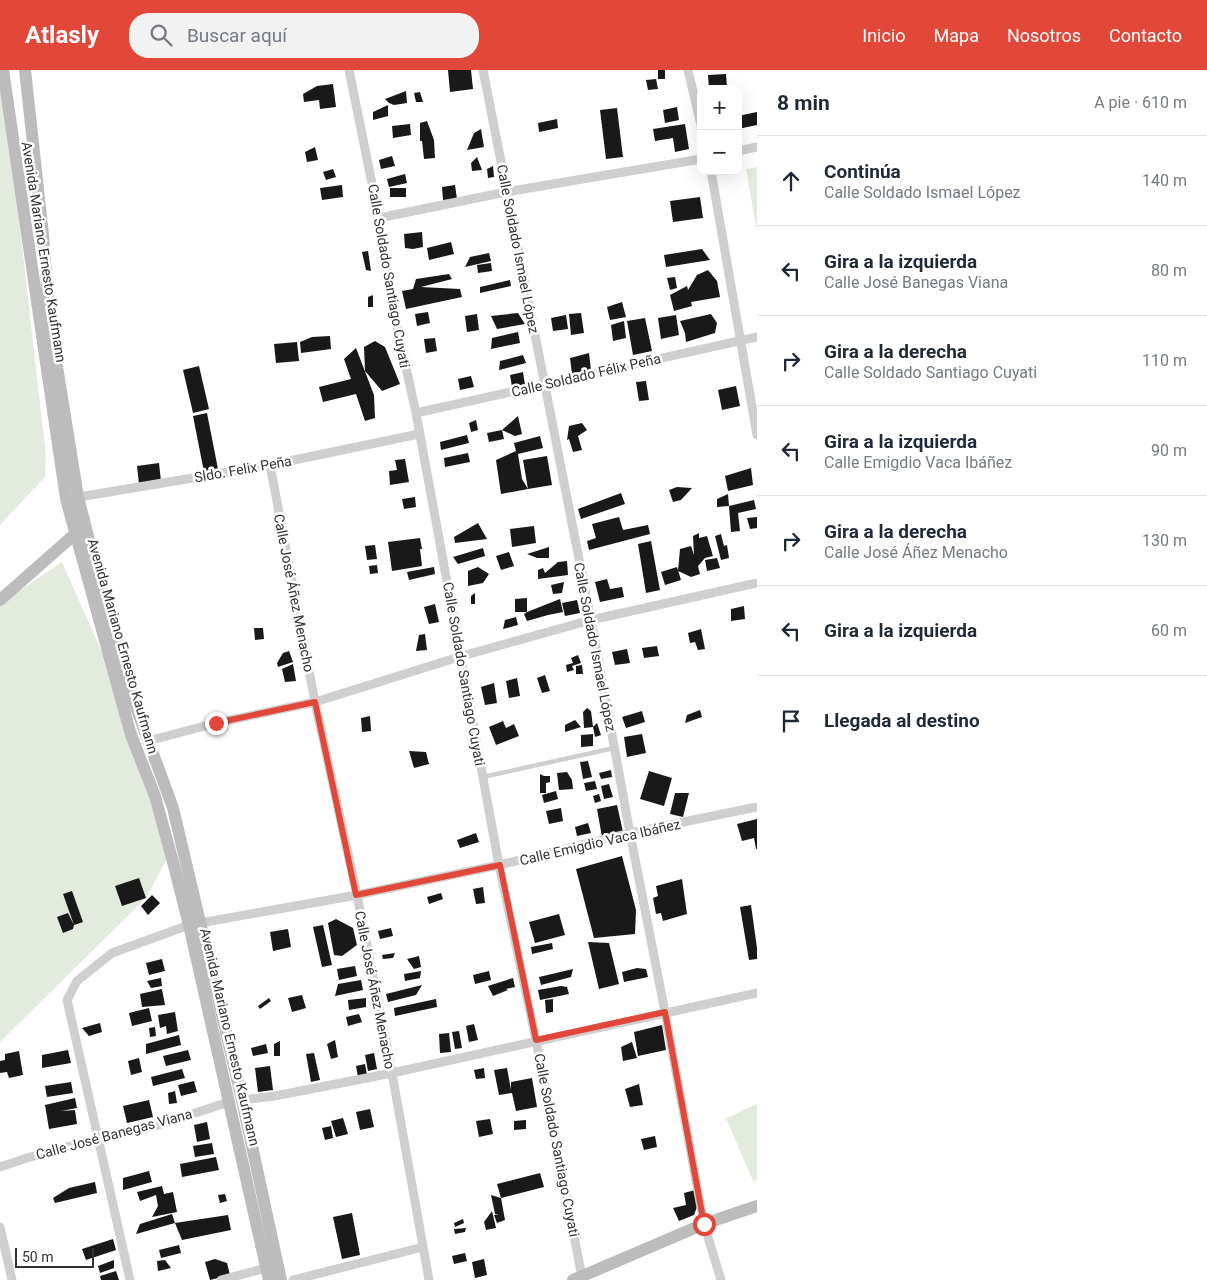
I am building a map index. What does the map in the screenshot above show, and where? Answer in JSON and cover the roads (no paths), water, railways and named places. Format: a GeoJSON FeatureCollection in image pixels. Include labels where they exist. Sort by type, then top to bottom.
{"type":"FeatureCollection","features":[{"type":"Feature","properties":{"kind":"main road","name":"Avenida Mariano Ernesto Kaufmann"},"geometry":{"type":"LineString","coordinates":[[3,70],[72,498],[131,735],[155,796],[195,924]]}},
{"type":"Feature","properties":{"kind":"main road","name":"Avenida Mariano Ernesto Kaufmann"},"geometry":{"type":"LineString","coordinates":[[25,70],[42,226],[50,323],[72,498]]}},
{"type":"Feature","properties":{"kind":"main road","name":"Avenida Mariano Ernesto Kaufmann"},"geometry":{"type":"LineString","coordinates":[[81,533],[123,672],[173,808],[195,924],[236,1101],[271,1271],[281,1280]]}},
{"type":"Feature","properties":{"kind":"main road"},"geometry":{"type":"LineString","coordinates":[[0,600],[81,533]]}},
{"type":"Feature","properties":{"kind":"main road"},"geometry":{"type":"LineString","coordinates":[[578,1278],[704,1224],[757,1206]]}},
{"type":"Feature","properties":{"kind":"street","name":"Calle Soldado Santiago Cuyati"},"geometry":{"type":"LineString","coordinates":[[349,70],[379,218],[394,313],[416,413],[483,777],[536,1040],[578,1278]]}},
{"type":"Feature","properties":{"kind":"street","name":"Calle Soldado Ismael López"},"geometry":{"type":"LineString","coordinates":[[483,70],[591,620],[704,1224],[721,1280]]}},
{"type":"Feature","properties":{"kind":"street"},"geometry":{"type":"LineString","coordinates":[[688,70],[697,107]]}},
{"type":"Feature","properties":{"kind":"street"},"geometry":{"type":"LineString","coordinates":[[742,150],[757,147]]}},
{"type":"Feature","properties":{"kind":"street"},"geometry":{"type":"LineString","coordinates":[[379,218],[506,192],[697,160]]}},
{"type":"Feature","properties":{"kind":"street"},"geometry":{"type":"LineString","coordinates":[[711,175],[757,435]]}},
{"type":"Feature","properties":{"kind":"street","name":"Calle Soldado Félix Peña"},"geometry":{"type":"LineString","coordinates":[[416,413],[757,337]]}},
{"type":"Feature","properties":{"kind":"street","name":"Sldo. Felix Peña"},"geometry":{"type":"LineString","coordinates":[[72,498],[270,465],[419,434]]}},
{"type":"Feature","properties":{"kind":"street","name":"Calle José Áñez Menacho"},"geometry":{"type":"LineString","coordinates":[[270,465],[315,702],[392,1073],[429,1280]]}},
{"type":"Feature","properties":{"kind":"street"},"geometry":{"type":"LineString","coordinates":[[148,741],[216,723],[315,702],[462,656],[591,620],[757,583]]}},
{"type":"Feature","properties":{"kind":"street","name":"Calle Emigdio Vaca Ibáñez"},"geometry":{"type":"LineString","coordinates":[[130,1280],[67,1000],[77,981],[96,964],[112,953],[195,924],[356,895],[500,865],[630,833],[757,807]]}},
{"type":"Feature","properties":{"kind":"street","name":"Calle José Banegas Viana"},"geometry":{"type":"LineString","coordinates":[[0,1167],[132,1129],[158,1125],[236,1101],[274,1096],[392,1073],[757,993]]}},
{"type":"Feature","properties":{"kind":"street"},"geometry":{"type":"LineString","coordinates":[[0,1227],[12,1280]]}},
{"type":"Feature","properties":{"kind":"street"},"geometry":{"type":"LineString","coordinates":[[293,1280],[423,1247]]}},
{"type":"Feature","properties":{"kind":"street"},"geometry":{"type":"LineString","coordinates":[[221,1280],[271,1271]]}},
{"type":"Feature","properties":{"kind":"lane"},"geometry":{"type":"LineString","coordinates":[[483,777],[614,748]]}}]}
